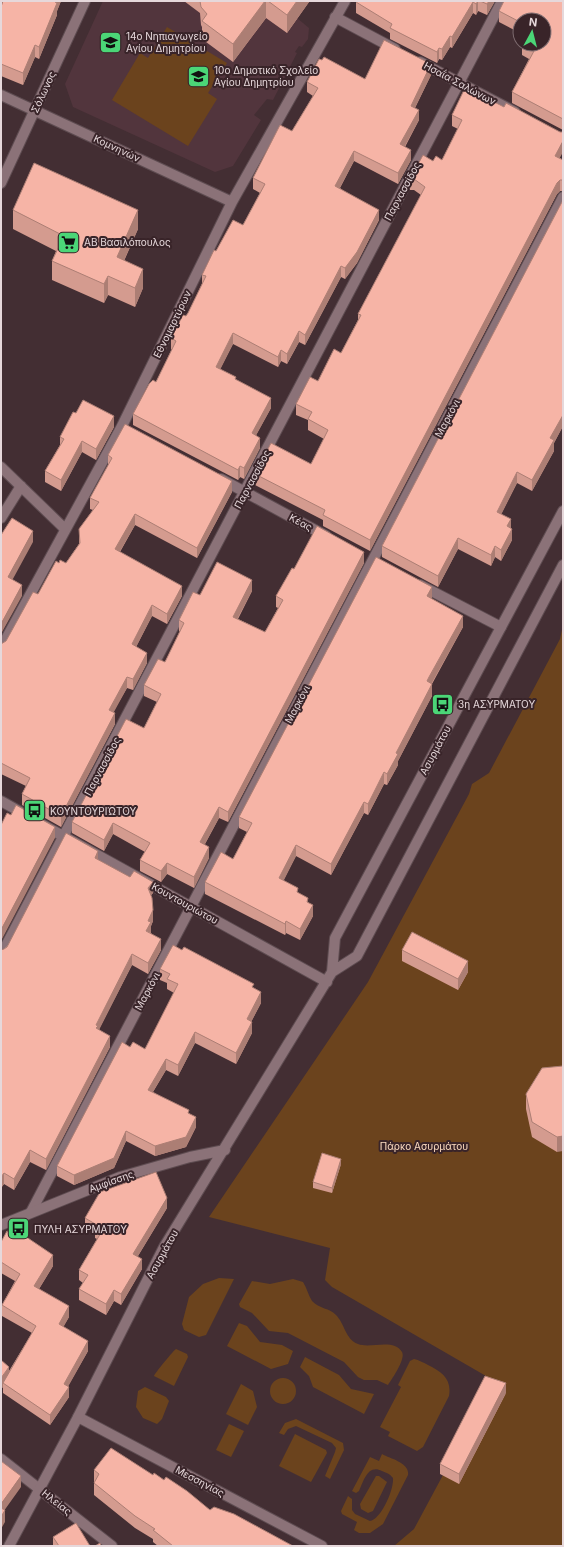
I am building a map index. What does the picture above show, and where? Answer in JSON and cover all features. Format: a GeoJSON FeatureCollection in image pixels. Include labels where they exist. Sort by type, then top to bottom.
{"type":"FeatureCollection","features":[{"type":"Feature","properties":{"kind":"street","name":"Σόλωνος"},"geometry":{"type":"LineString","coordinates":[[1,183],[86,1]]}},
{"type":"Feature","properties":{"kind":"street","name":"Εθνομαρτύρων"},"geometry":{"type":"LineString","coordinates":[[1,648],[65,529],[126,428],[232,202],[345,1]]}},
{"type":"Feature","properties":{"kind":"street","name":"Παρνασσίδος"},"geometry":{"type":"LineString","coordinates":[[1,955],[65,836],[502,1]]}},
{"type":"Feature","properties":{"kind":"street","name":"Ησαΐα Σαλώνων"},"geometry":{"type":"LineString","coordinates":[[335,17],[522,116]]}},
{"type":"Feature","properties":{"kind":"street","name":"Κομνηνών"},"geometry":{"type":"LineString","coordinates":[[1,94],[232,202]]}},
{"type":"Feature","properties":{"kind":"street","name":"Μαρκόνι"},"geometry":{"type":"LineString","coordinates":[[31,1212],[563,197]]}},
{"type":"Feature","properties":{"kind":"street"},"geometry":{"type":"LineString","coordinates":[[1,467],[65,529]]}},
{"type":"Feature","properties":{"kind":"street","name":"Κέας"},"geometry":{"type":"LineString","coordinates":[[211,474],[332,539]]}},
{"type":"Feature","properties":{"kind":"street"},"geometry":{"type":"LineString","coordinates":[[1,518],[21,486]]}},
{"type":"Feature","properties":{"kind":"street","name":"Ασυρμάτου"},"geometry":{"type":"LineString","coordinates":[[9,1546],[78,1417],[164,1247],[327,982],[332,972],[335,938],[563,512]]}},
{"type":"Feature","properties":{"kind":"street"},"geometry":{"type":"LineString","coordinates":[[332,972],[357,956],[563,565]]}},
{"type":"Feature","properties":{"kind":"street"},"geometry":{"type":"LineString","coordinates":[[413,582],[501,627]]}},
{"type":"Feature","properties":{"kind":"street","name":"Κουντουριώτου"},"geometry":{"type":"LineString","coordinates":[[1,801],[327,982]]}},
{"type":"Feature","properties":{"kind":"street","name":"Αμφίσσης"},"geometry":{"type":"LineString","coordinates":[[1,1225],[120,1177],[190,1157],[225,1150]]}},
{"type":"Feature","properties":{"kind":"street","name":"Μεσσηνίας"},"geometry":{"type":"LineString","coordinates":[[78,1417],[322,1546]]}},
{"type":"Feature","properties":{"kind":"street","name":"Ηλείας"},"geometry":{"type":"LineString","coordinates":[[1,1459],[112,1546]]}},
{"type":"Feature","properties":{"kind":"shaded area","name":"10ο Δημοτικό Σχολείο Αγίου Δημητρίου"},"geometry":{"type":"Polygon","coordinates":[[[103,1],[308,1],[297,18],[309,28],[308,39],[302,47],[299,46],[295,52],[297,53],[273,100],[267,99],[254,115],[261,120],[233,166],[215,172],[73,107],[65,84],[103,1]]]}},
{"type":"Feature","properties":{"kind":"green space"},"geometry":{"type":"Polygon","coordinates":[[[167,27],[227,63],[208,93],[217,99],[188,146],[112,100],[140,53],[148,58],[167,27]]]}},
{"type":"Feature","properties":{"kind":"green space","name":"Πάρκο Ασυρμάτου"},"geometry":{"type":"Polygon","coordinates":[[[563,625],[563,1546],[394,1546],[414,1529],[443,1475],[486,1376],[332,1287],[325,1280],[330,1248],[209,1217],[368,982],[469,794],[472,784],[489,773],[560,639],[563,625]]]}},
{"type":"Feature","properties":{"kind":"green space"},"geometry":{"type":"Polygon","coordinates":[[[219,1278],[234,1279],[206,1335],[199,1337],[184,1330],[182,1324],[189,1297],[203,1284],[219,1278]]]}},
{"type":"Feature","properties":{"kind":"green space"},"geometry":{"type":"Polygon","coordinates":[[[293,1279],[303,1282],[315,1304],[331,1311],[336,1315],[350,1339],[354,1342],[363,1345],[393,1346],[402,1352],[403,1355],[398,1369],[388,1385],[377,1380],[364,1380],[358,1377],[344,1362],[288,1333],[269,1331],[252,1313],[240,1307],[239,1304],[252,1281],[270,1284],[293,1279]]]}},
{"type":"Feature","properties":{"kind":"green space"},"geometry":{"type":"Polygon","coordinates":[[[239,1323],[247,1326],[260,1342],[282,1345],[293,1351],[288,1364],[271,1369],[227,1346],[239,1323]]]}},
{"type":"Feature","properties":{"kind":"green space"},"geometry":{"type":"Polygon","coordinates":[[[176,1349],[187,1354],[188,1357],[174,1386],[154,1376],[176,1349]]]}},
{"type":"Feature","properties":{"kind":"green space"},"geometry":{"type":"Polygon","coordinates":[[[305,1357],[339,1375],[351,1389],[374,1394],[364,1414],[313,1387],[309,1376],[300,1367],[305,1357]]]}},
{"type":"Feature","properties":{"kind":"green space"},"geometry":{"type":"Polygon","coordinates":[[[414,1359],[442,1373],[449,1385],[450,1390],[449,1396],[423,1447],[417,1451],[388,1436],[390,1432],[380,1427],[401,1387],[398,1385],[410,1361],[414,1359]]]}},
{"type":"Feature","properties":{"kind":"green space"},"geometry":{"type":"Polygon","coordinates":[[[283,1378],[292,1382],[296,1391],[292,1400],[283,1404],[274,1400],[270,1391],[274,1382],[283,1378]]]}},
{"type":"Feature","properties":{"kind":"green space"},"geometry":{"type":"Polygon","coordinates":[[[241,1384],[253,1391],[257,1407],[248,1425],[226,1414],[241,1384]]]}},
{"type":"Feature","properties":{"kind":"green space"},"geometry":{"type":"Polygon","coordinates":[[[145,1387],[166,1397],[169,1401],[162,1419],[157,1424],[143,1418],[136,1407],[138,1391],[145,1387]]]}},
{"type":"Feature","properties":{"kind":"green space"},"geometry":{"type":"Polygon","coordinates":[[[296,1419],[343,1443],[344,1450],[330,1479],[325,1476],[336,1448],[332,1443],[296,1426],[288,1429],[284,1435],[279,1433],[285,1423],[296,1419]]]}},
{"type":"Feature","properties":{"kind":"green space"},"geometry":{"type":"Polygon","coordinates":[[[229,1424],[244,1431],[231,1457],[216,1450],[229,1424]]]}},
{"type":"Feature","properties":{"kind":"green space"},"geometry":{"type":"Polygon","coordinates":[[[295,1434],[326,1450],[327,1453],[311,1482],[279,1466],[295,1434]]]}},
{"type":"Feature","properties":{"kind":"green space"},"geometry":{"type":"Polygon","coordinates":[[[382,1454],[403,1464],[408,1471],[408,1475],[383,1524],[370,1533],[359,1533],[354,1530],[357,1522],[342,1514],[341,1511],[348,1496],[352,1499],[352,1510],[355,1514],[370,1521],[374,1519],[382,1510],[389,1496],[393,1483],[393,1478],[388,1474],[377,1469],[370,1471],[359,1491],[356,1493],[352,1491],[370,1457],[379,1461],[382,1454]]]}},
{"type":"Feature","properties":{"kind":"green space"},"geometry":{"type":"Polygon","coordinates":[[[376,1476],[379,1476],[387,1482],[373,1511],[368,1513],[361,1509],[360,1504],[376,1476]]]}},
{"type":"Feature","properties":{"kind":"building"},"geometry":{"type":"Polygon","coordinates":[[[3,1],[56,1],[55,2],[57,3],[39,47],[35,45],[23,73],[1,64],[1,7],[3,1]]]}},
{"type":"Feature","properties":{"kind":"building"},"geometry":{"type":"Polygon","coordinates":[[[200,1],[265,1],[233,44],[202,21],[207,14],[201,7],[200,1]]]}},
{"type":"Feature","properties":{"kind":"building"},"geometry":{"type":"Polygon","coordinates":[[[268,1],[297,1],[287,15],[268,1]]]}},
{"type":"Feature","properties":{"kind":"building"},"geometry":{"type":"Polygon","coordinates":[[[356,1],[478,1],[476,4],[473,2],[452,37],[450,36],[442,49],[439,48],[437,52],[390,28],[392,24],[356,1]]]}},
{"type":"Feature","properties":{"kind":"building"},"geometry":{"type":"Polygon","coordinates":[[[480,1],[489,1],[487,4],[480,1]]]}},
{"type":"Feature","properties":{"kind":"building"},"geometry":{"type":"Polygon","coordinates":[[[504,1],[563,1],[563,119],[512,92],[533,52],[552,52],[552,12],[512,12],[512,18],[499,11],[504,1]]]}},
{"type":"Feature","properties":{"kind":"building"},"geometry":{"type":"Polygon","coordinates":[[[384,40],[431,64],[411,106],[419,110],[400,144],[411,150],[398,173],[354,151],[335,186],[379,210],[357,252],[345,268],[341,266],[305,335],[299,331],[287,354],[281,350],[278,357],[233,333],[216,367],[271,398],[252,433],[260,438],[244,468],[240,466],[238,470],[133,414],[149,384],[153,380],[156,382],[176,341],[171,338],[183,315],[186,316],[188,313],[206,276],[202,275],[214,250],[216,251],[233,220],[243,225],[265,184],[253,178],[280,125],[292,131],[318,88],[307,82],[319,59],[322,60],[324,57],[365,79],[384,40]]]}},
{"type":"Feature","properties":{"kind":"building"},"geometry":{"type":"Polygon","coordinates":[[[464,90],[469,93],[471,90],[504,107],[506,103],[560,132],[563,132],[563,141],[555,156],[563,160],[563,180],[560,180],[557,183],[370,540],[323,515],[325,510],[255,474],[271,443],[311,464],[328,430],[308,419],[312,412],[296,404],[310,377],[318,381],[334,349],[341,353],[361,315],[358,314],[425,187],[414,179],[410,179],[423,155],[433,161],[436,156],[442,160],[462,120],[452,115],[464,90]]]}},
{"type":"Feature","properties":{"kind":"building"},"geometry":{"type":"Polygon","coordinates":[[[34,163],[138,210],[117,257],[143,269],[135,288],[108,276],[104,284],[52,261],[64,236],[13,210],[34,163]]]}},
{"type":"Feature","properties":{"kind":"building"},"geometry":{"type":"Polygon","coordinates":[[[563,200],[563,415],[550,438],[554,440],[532,480],[517,472],[497,512],[511,519],[507,526],[512,529],[501,550],[495,546],[491,555],[458,538],[438,576],[382,546],[563,200]]]}},
{"type":"Feature","properties":{"kind":"building"},"geometry":{"type":"Polygon","coordinates":[[[83,400],[114,416],[96,449],[82,441],[61,480],[45,471],[64,439],[60,437],[73,412],[76,413],[83,400]]]}},
{"type":"Feature","properties":{"kind":"building"},"geometry":{"type":"Polygon","coordinates":[[[125,424],[232,481],[197,548],[135,514],[115,549],[182,586],[167,614],[152,605],[132,644],[147,653],[133,679],[127,677],[109,710],[115,713],[61,816],[22,794],[30,778],[1,763],[1,644],[6,641],[33,592],[38,594],[56,561],[59,563],[60,560],[66,563],[80,543],[79,529],[99,502],[90,498],[112,458],[108,455],[125,424]]]}},
{"type":"Feature","properties":{"kind":"building"},"geometry":{"type":"Polygon","coordinates":[[[12,518],[33,531],[8,577],[22,585],[1,624],[1,535],[12,518]]]}},
{"type":"Feature","properties":{"kind":"building"},"geometry":{"type":"Polygon","coordinates":[[[317,526],[364,552],[228,812],[219,807],[200,842],[209,847],[194,877],[167,863],[161,871],[140,860],[150,843],[113,823],[104,840],[72,822],[126,719],[144,728],[161,694],[144,685],[158,659],[165,662],[184,623],[179,620],[193,592],[200,595],[217,562],[252,580],[233,617],[265,632],[283,600],[276,596],[292,568],[294,569],[317,526]]]}},
{"type":"Feature","properties":{"kind":"building"},"geometry":{"type":"Polygon","coordinates":[[[376,557],[432,587],[427,596],[463,616],[427,681],[432,684],[396,753],[398,754],[387,774],[384,772],[368,804],[364,802],[331,864],[296,845],[279,878],[298,888],[297,892],[308,898],[307,902],[313,905],[300,929],[286,921],[285,924],[205,882],[221,852],[233,859],[252,823],[239,817],[376,557]]]}},
{"type":"Feature","properties":{"kind":"building"},"geometry":{"type":"Polygon","coordinates":[[[16,805],[55,827],[1,930],[1,825],[7,813],[11,815],[16,805]]]}},
{"type":"Feature","properties":{"kind":"building"},"geometry":{"type":"Polygon","coordinates":[[[66,833],[98,851],[95,858],[130,877],[134,871],[153,882],[148,888],[152,898],[153,910],[148,921],[151,922],[146,931],[161,939],[148,963],[132,954],[96,1025],[98,1026],[96,1028],[110,1036],[46,1159],[30,1150],[14,1179],[4,1173],[1,1177],[1,950],[7,947],[66,833]]]}},
{"type":"Feature","properties":{"kind":"building"},"geometry":{"type":"Polygon","coordinates":[[[412,932],[468,961],[458,979],[402,950],[412,932]]]}},
{"type":"Feature","properties":{"kind":"building"},"geometry":{"type":"Polygon","coordinates":[[[173,945],[182,950],[184,947],[254,984],[252,987],[261,992],[247,1019],[252,1022],[236,1053],[195,1032],[178,1065],[166,1059],[148,1090],[189,1110],[188,1113],[196,1117],[186,1137],[155,1146],[126,1131],[114,1158],[74,1175],[57,1166],[122,1042],[130,1047],[133,1042],[145,1049],[178,984],[167,979],[170,974],[160,969],[173,945]]]}},
{"type":"Feature","properties":{"kind":"building"},"geometry":{"type":"Polygon","coordinates":[[[563,1066],[563,1136],[557,1137],[532,1122],[526,1094],[542,1068],[563,1066]]]}},
{"type":"Feature","properties":{"kind":"building"},"geometry":{"type":"Polygon","coordinates":[[[322,1153],[341,1159],[332,1188],[313,1182],[322,1153]]]}},
{"type":"Feature","properties":{"kind":"building"},"geometry":{"type":"Polygon","coordinates":[[[156,1172],[167,1198],[133,1254],[142,1259],[121,1294],[114,1290],[106,1304],[79,1289],[88,1275],[79,1270],[102,1231],[95,1227],[97,1225],[85,1218],[100,1192],[156,1172]]]}},
{"type":"Feature","properties":{"kind":"building"},"geometry":{"type":"Polygon","coordinates":[[[16,1230],[53,1255],[34,1286],[69,1306],[59,1324],[88,1341],[64,1384],[69,1387],[50,1415],[3,1383],[36,1326],[2,1305],[20,1274],[1,1262],[1,1242],[7,1231],[14,1234],[16,1230]]]}},
{"type":"Feature","properties":{"kind":"building"},"geometry":{"type":"Polygon","coordinates":[[[1,1360],[9,1367],[1,1378],[1,1360]]]}},
{"type":"Feature","properties":{"kind":"building"},"geometry":{"type":"Polygon","coordinates":[[[485,1376],[506,1383],[459,1474],[440,1464],[485,1376]]]}},
{"type":"Feature","properties":{"kind":"building"},"geometry":{"type":"Polygon","coordinates":[[[111,1448],[153,1475],[154,1473],[164,1480],[166,1477],[187,1491],[210,1510],[214,1507],[234,1514],[293,1546],[173,1546],[153,1530],[155,1529],[135,1516],[94,1483],[99,1474],[94,1470],[111,1448]]]}},
{"type":"Feature","properties":{"kind":"building"},"geometry":{"type":"Polygon","coordinates":[[[1,1461],[21,1476],[1,1504],[1,1461]]]}},
{"type":"Feature","properties":{"kind":"building"},"geometry":{"type":"Polygon","coordinates":[[[1,1508],[5,1510],[1,1517],[1,1508]]]}},
{"type":"Feature","properties":{"kind":"building"},"geometry":{"type":"Polygon","coordinates":[[[76,1523],[90,1546],[59,1546],[53,1537],[76,1523]]]}},
{"type":"Feature","properties":{"kind":"place","name":"14ο Νηπιαγωγείο Αγίου Δημητρίου"},"geometry":{"type":"Point","coordinates":[111,42]}},
{"type":"Feature","properties":{"kind":"place","name":"10ο Δημοτικό Σχολείο Αγίου Δημητρίου"},"geometry":{"type":"Point","coordinates":[198,76]}},
{"type":"Feature","properties":{"kind":"place","name":"ΑΒ Βασιλόπουλος"},"geometry":{"type":"Point","coordinates":[69,242]}},
{"type":"Feature","properties":{"kind":"place","name":"3η ΑΣΥΡΜΑΤΟΥ"},"geometry":{"type":"Point","coordinates":[442,704]}},
{"type":"Feature","properties":{"kind":"place","name":"ΚΟΥΝΤΟΥΡΙΏΤΟΥ"},"geometry":{"type":"Point","coordinates":[35,811]}},
{"type":"Feature","properties":{"kind":"place","name":"ΠΥΛΗ ΑΣΥΡΜΑΤΟΥ"},"geometry":{"type":"Point","coordinates":[19,1229]}}]}
